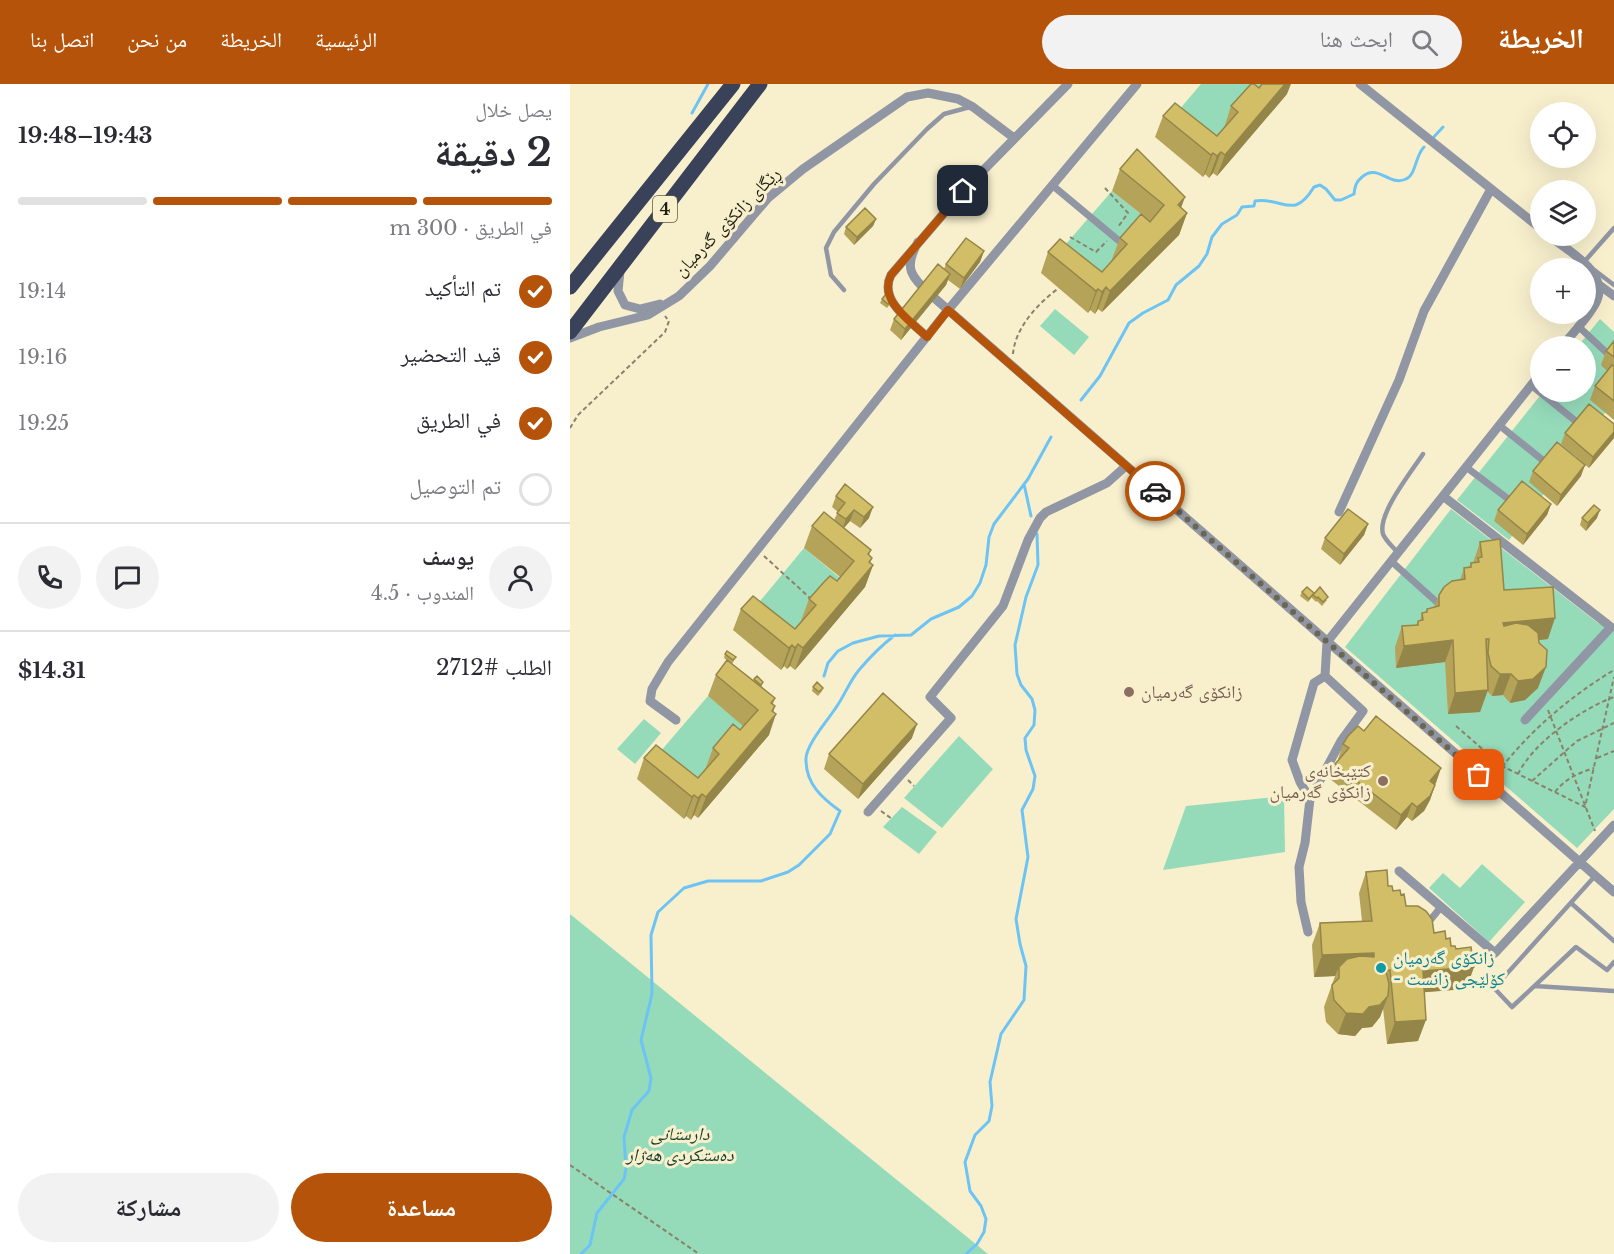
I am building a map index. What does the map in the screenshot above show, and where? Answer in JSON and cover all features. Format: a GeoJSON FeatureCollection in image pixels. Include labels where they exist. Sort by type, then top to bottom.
{"type":"FeatureCollection","features":[{"type":"Feature","properties":{"kind":"highway","name":"4"},"geometry":{"type":"LineString","coordinates":[[570,287],[733,84]]}},
{"type":"Feature","properties":{"kind":"highway","name":"4"},"geometry":{"type":"LineString","coordinates":[[570,332],[759,84]]}},
{"type":"Feature","properties":{"kind":"street"},"geometry":{"type":"LineString","coordinates":[[927,337],[897,309],[887,293],[891,275],[963,191],[1068,84]]}},
{"type":"Feature","properties":{"kind":"street"},"geometry":{"type":"LineString","coordinates":[[676,720],[650,701],[657,681],[668,662],[948,310],[1137,84]]}},
{"type":"Feature","properties":{"kind":"street"},"geometry":{"type":"LineString","coordinates":[[1362,84],[1530,220]]}},
{"type":"Feature","properties":{"kind":"street","name":"ڕێگای زانکۆی گەرمیان"},"geometry":{"type":"LineString","coordinates":[[679,296],[710,266],[768,198],[803,169],[892,105],[914,94],[928,93],[958,99],[973,107],[1014,138]]}},
{"type":"Feature","properties":{"kind":"street"},"geometry":{"type":"LineString","coordinates":[[1052,185],[1124,245]]}},
{"type":"Feature","properties":{"kind":"street"},"geometry":{"type":"LineString","coordinates":[[1339,512],[1398,380],[1424,311],[1491,189]]}},
{"type":"Feature","properties":{"kind":"street"},"geometry":{"type":"LineString","coordinates":[[918,242],[910,259],[910,270],[915,280],[1614,892]]}},
{"type":"Feature","properties":{"kind":"street"},"geometry":{"type":"LineString","coordinates":[[1563,246],[1588,266],[1598,284],[1595,305],[1570,336]]}},
{"type":"Feature","properties":{"kind":"street"},"geometry":{"type":"LineString","coordinates":[[621,268],[618,291],[622,301],[628,307],[640,309],[666,303],[679,296]]}},
{"type":"Feature","properties":{"kind":"street"},"geometry":{"type":"LineString","coordinates":[[1598,284],[1614,296]]}},
{"type":"Feature","properties":{"kind":"street"},"geometry":{"type":"LineString","coordinates":[[570,338],[599,327],[651,313],[679,296]]}},
{"type":"Feature","properties":{"kind":"street"},"geometry":{"type":"LineString","coordinates":[[1578,326],[1610,354]]}},
{"type":"Feature","properties":{"kind":"street"},"geometry":{"type":"LineString","coordinates":[[1310,799],[1300,782],[1292,760],[1314,683],[1324,676],[1327,642],[1530,386]]}},
{"type":"Feature","properties":{"kind":"street"},"geometry":{"type":"LineString","coordinates":[[1552,402],[1578,423]]}},
{"type":"Feature","properties":{"kind":"street"},"geometry":{"type":"LineString","coordinates":[[1499,426],[1545,462]]}},
{"type":"Feature","properties":{"kind":"street"},"geometry":{"type":"LineString","coordinates":[[871,809],[951,718],[930,697],[1004,606],[1028,540],[1040,518],[1046,512],[1107,483],[1126,466]]}},
{"type":"Feature","properties":{"kind":"street"},"geometry":{"type":"LineString","coordinates":[[1466,467],[1511,501]]}},
{"type":"Feature","properties":{"kind":"street"},"geometry":{"type":"LineString","coordinates":[[1443,496],[1611,627],[1525,720]]}},
{"type":"Feature","properties":{"kind":"street"},"geometry":{"type":"LineString","coordinates":[[1391,561],[1440,605]]}},
{"type":"Feature","properties":{"kind":"street"},"geometry":{"type":"LineString","coordinates":[[1308,932],[1301,902],[1299,867],[1305,843],[1310,799],[1341,741],[1363,711],[1324,676]]}},
{"type":"Feature","properties":{"kind":"street"},"geometry":{"type":"LineString","coordinates":[[1399,871],[1494,953],[1614,825]]}},
{"type":"Feature","properties":{"kind":"street"},"geometry":{"type":"LineString","coordinates":[[1419,933],[1441,907]]}},
{"type":"Feature","properties":{"kind":"lane"},"geometry":{"type":"LineString","coordinates":[[1362,84],[1530,220]]}},
{"type":"Feature","properties":{"kind":"lane"},"geometry":{"type":"LineString","coordinates":[[844,290],[831,276],[826,248],[834,232],[874,184],[927,129],[944,114],[973,107]]}},
{"type":"Feature","properties":{"kind":"lane"},"geometry":{"type":"LineString","coordinates":[[1588,258],[1614,228]]}},
{"type":"Feature","properties":{"kind":"lane"},"geometry":{"type":"LineString","coordinates":[[1563,246],[1579,258]]}},
{"type":"Feature","properties":{"kind":"lane"},"geometry":{"type":"LineString","coordinates":[[1596,271],[1614,285]]}},
{"type":"Feature","properties":{"kind":"lane"},"geometry":{"type":"LineString","coordinates":[[1398,552],[1383,535],[1382,523],[1390,504],[1423,454]]}},
{"type":"Feature","properties":{"kind":"lane"},"geometry":{"type":"LineString","coordinates":[[1595,876],[1494,988],[1512,1007],[1576,947],[1607,970],[1614,962]]}},
{"type":"Feature","properties":{"kind":"lane"},"geometry":{"type":"LineString","coordinates":[[1571,903],[1614,941]]}},
{"type":"Feature","properties":{"kind":"lane"},"geometry":{"type":"LineString","coordinates":[[1535,986],[1614,991]]}},
{"type":"Feature","properties":{"kind":"path"},"geometry":{"type":"LineString","coordinates":[[1011,365],[1014,345],[1021,330],[1047,296],[1059,288]]}},
{"type":"Feature","properties":{"kind":"path"},"geometry":{"type":"LineString","coordinates":[[570,428],[578,415],[665,332],[669,326],[667,317],[651,313]]}},
{"type":"Feature","properties":{"kind":"path"},"geometry":{"type":"LineString","coordinates":[[757,550],[816,604]]}},
{"type":"Feature","properties":{"kind":"path"},"geometry":{"type":"LineString","coordinates":[[1502,767],[1521,743],[1575,694],[1614,669]]}},
{"type":"Feature","properties":{"kind":"path"},"geometry":{"type":"LineString","coordinates":[[1585,807],[1614,677]]}},
{"type":"Feature","properties":{"kind":"path"},"geometry":{"type":"LineString","coordinates":[[1518,774],[1522,765],[1538,747],[1556,732],[1588,710],[1614,697]]}},
{"type":"Feature","properties":{"kind":"path"},"geometry":{"type":"LineString","coordinates":[[1544,699],[1600,841]]}},
{"type":"Feature","properties":{"kind":"path"},"geometry":{"type":"LineString","coordinates":[[1532,781],[1577,741],[1614,723]]}},
{"type":"Feature","properties":{"kind":"path"},"geometry":{"type":"LineString","coordinates":[[1456,726],[1502,767],[1585,807]]}},
{"type":"Feature","properties":{"kind":"path"},"geometry":{"type":"LineString","coordinates":[[1596,758],[1614,751]]}},
{"type":"Feature","properties":{"kind":"path"},"geometry":{"type":"LineString","coordinates":[[1555,792],[1562,783],[1573,776],[1594,768]]}},
{"type":"Feature","properties":{"kind":"path"},"geometry":{"type":"LineString","coordinates":[[871,809],[892,819]]}},
{"type":"Feature","properties":{"kind":"path"},"geometry":{"type":"LineString","coordinates":[[570,1165],[699,1254]]}},
{"type":"Feature","properties":{"kind":"green space"},"geometry":{"type":"Polygon","coordinates":[[[1201,84],[1262,84],[1269,90],[1224,128],[1209,157],[1167,124],[1201,84]]]}},
{"type":"Feature","properties":{"kind":"green space"},"geometry":{"type":"Polygon","coordinates":[[[1112,191],[1156,226],[1112,259],[1119,266],[1094,293],[1052,260],[1112,191]]]}},
{"type":"Feature","properties":{"kind":"green space"},"geometry":{"type":"Polygon","coordinates":[[[1055,309],[1089,337],[1074,355],[1040,326],[1055,309]]]}},
{"type":"Feature","properties":{"kind":"green space"},"geometry":{"type":"Polygon","coordinates":[[[1600,319],[1614,332],[1614,401],[1509,540],[1457,500],[1535,402],[1596,402],[1596,336],[1586,336],[1600,319]]]}},
{"type":"Feature","properties":{"kind":"green space"},"geometry":{"type":"Polygon","coordinates":[[[1451,509],[1598,623],[1614,630],[1614,809],[1577,848],[1345,647],[1451,509]]]}},
{"type":"Feature","properties":{"kind":"green space"},"geometry":{"type":"Polygon","coordinates":[[[804,548],[846,583],[787,651],[746,618],[804,548]]]}},
{"type":"Feature","properties":{"kind":"green space"},"geometry":{"type":"Polygon","coordinates":[[[708,696],[750,731],[690,799],[648,766],[708,696]]]}},
{"type":"Feature","properties":{"kind":"green space"},"geometry":{"type":"Polygon","coordinates":[[[644,719],[661,733],[635,764],[617,749],[644,719]]]}},
{"type":"Feature","properties":{"kind":"green space"},"geometry":{"type":"Polygon","coordinates":[[[959,736],[993,769],[942,828],[904,798],[959,736]]]}},
{"type":"Feature","properties":{"kind":"green space"},"geometry":{"type":"Polygon","coordinates":[[[1284,796],[1285,852],[1163,870],[1186,806],[1284,796]]]}},
{"type":"Feature","properties":{"kind":"green space"},"geometry":{"type":"Polygon","coordinates":[[[902,807],[937,832],[919,854],[883,827],[902,807]]]}},
{"type":"Feature","properties":{"kind":"green space"},"geometry":{"type":"Polygon","coordinates":[[[1482,864],[1525,902],[1489,942],[1429,888],[1443,873],[1460,888],[1482,864]]]}},
{"type":"Feature","properties":{"kind":"green space","name":"دارستانی دەستکردی هەژار"},"geometry":{"type":"Polygon","coordinates":[[[570,914],[988,1254],[570,1254],[570,914]]]}},
{"type":"Feature","properties":{"kind":"building"},"geometry":{"type":"Polygon","coordinates":[[[1251,84],[1259,88],[1262,84],[1285,84],[1225,155],[1221,152],[1217,156],[1213,153],[1211,155],[1163,116],[1175,103],[1217,136],[1238,112],[1231,106],[1251,84]]]}},
{"type":"Feature","properties":{"kind":"building"},"geometry":{"type":"Polygon","coordinates":[[[1137,149],[1185,197],[1178,205],[1187,213],[1110,291],[1106,287],[1102,292],[1098,289],[1096,291],[1048,252],[1060,239],[1102,272],[1127,244],[1120,238],[1141,214],[1150,222],[1164,205],[1120,169],[1137,149]]]}},
{"type":"Feature","properties":{"kind":"building"},"geometry":{"type":"Polygon","coordinates":[[[865,208],[876,219],[857,237],[846,227],[865,208]]]}},
{"type":"Feature","properties":{"kind":"building"},"geometry":{"type":"Polygon","coordinates":[[[966,238],[984,251],[964,278],[946,264],[966,238]]]}},
{"type":"Feature","properties":{"kind":"building"},"geometry":{"type":"Polygon","coordinates":[[[938,264],[950,274],[905,329],[894,319],[938,264]]]}},
{"type":"Feature","properties":{"kind":"building"},"geometry":{"type":"Polygon","coordinates":[[[886,294],[892,299],[888,304],[882,299],[886,294]]]}},
{"type":"Feature","properties":{"kind":"building"},"geometry":{"type":"Polygon","coordinates":[[[1614,341],[1614,357],[1606,351],[1614,341]]]}},
{"type":"Feature","properties":{"kind":"building"},"geometry":{"type":"Polygon","coordinates":[[[1612,365],[1614,366],[1614,401],[1596,385],[1612,365]]]}},
{"type":"Feature","properties":{"kind":"building"},"geometry":{"type":"Polygon","coordinates":[[[1589,404],[1614,424],[1614,432],[1593,457],[1565,433],[1589,404]]]}},
{"type":"Feature","properties":{"kind":"building"},"geometry":{"type":"Polygon","coordinates":[[[1557,442],[1585,465],[1561,495],[1533,471],[1557,442]]]}},
{"type":"Feature","properties":{"kind":"building"},"geometry":{"type":"Polygon","coordinates":[[[1522,481],[1551,504],[1527,534],[1498,510],[1522,481]]]}},
{"type":"Feature","properties":{"kind":"building"},"geometry":{"type":"Polygon","coordinates":[[[845,484],[873,507],[864,517],[854,510],[846,519],[837,513],[845,503],[836,496],[845,484]]]}},
{"type":"Feature","properties":{"kind":"building"},"geometry":{"type":"Polygon","coordinates":[[[1594,505],[1600,510],[1588,523],[1582,518],[1594,505]]]}},
{"type":"Feature","properties":{"kind":"building"},"geometry":{"type":"Polygon","coordinates":[[[1348,509],[1368,524],[1344,554],[1325,538],[1348,509]]]}},
{"type":"Feature","properties":{"kind":"building"},"geometry":{"type":"Polygon","coordinates":[[[824,512],[871,550],[868,554],[872,558],[869,562],[873,565],[803,648],[798,644],[795,648],[792,645],[789,648],[741,609],[753,596],[795,629],[816,605],[809,599],[830,576],[837,581],[854,561],[812,526],[824,512]]]}},
{"type":"Feature","properties":{"kind":"building"},"geometry":{"type":"Polygon","coordinates":[[[1500,539],[1504,590],[1553,587],[1555,618],[1503,623],[1504,626],[1516,623],[1528,625],[1538,633],[1539,643],[1547,650],[1546,667],[1533,679],[1518,681],[1511,674],[1500,674],[1491,666],[1488,653],[1489,639],[1486,639],[1488,690],[1455,693],[1453,640],[1404,646],[1402,626],[1418,625],[1418,621],[1423,620],[1422,613],[1439,606],[1439,595],[1444,587],[1452,581],[1465,579],[1464,568],[1471,567],[1471,563],[1479,562],[1478,558],[1482,557],[1480,542],[1500,539]]]}},
{"type":"Feature","properties":{"kind":"building"},"geometry":{"type":"Polygon","coordinates":[[[1307,587],[1314,593],[1309,599],[1302,592],[1307,587]]]}},
{"type":"Feature","properties":{"kind":"building"},"geometry":{"type":"Polygon","coordinates":[[[1320,587],[1328,597],[1323,602],[1313,595],[1320,587]]]}},
{"type":"Feature","properties":{"kind":"building"},"geometry":{"type":"Polygon","coordinates":[[[727,651],[736,657],[733,660],[725,654],[727,651]]]}},
{"type":"Feature","properties":{"kind":"building"},"geometry":{"type":"Polygon","coordinates":[[[727,660],[775,698],[771,703],[775,706],[772,711],[776,714],[706,797],[702,794],[698,798],[694,795],[692,797],[644,758],[656,745],[698,778],[719,754],[713,748],[733,724],[740,730],[758,710],[716,675],[727,660]]]}},
{"type":"Feature","properties":{"kind":"building"},"geometry":{"type":"Polygon","coordinates":[[[757,676],[763,682],[761,685],[754,679],[757,676]]]}},
{"type":"Feature","properties":{"kind":"building"},"geometry":{"type":"Polygon","coordinates":[[[817,682],[823,688],[819,692],[813,687],[817,682]]]}},
{"type":"Feature","properties":{"kind":"building"},"geometry":{"type":"Polygon","coordinates":[[[883,693],[917,724],[863,784],[829,754],[883,693]]]}},
{"type":"Feature","properties":{"kind":"building","name":"کتێبخانەی زانکۆی گەرمیان"},"geometry":{"type":"Polygon","coordinates":[[[1376,716],[1441,768],[1430,781],[1435,785],[1430,796],[1417,807],[1412,803],[1401,815],[1335,764],[1349,748],[1343,744],[1348,736],[1358,726],[1364,731],[1376,716]]]}},
{"type":"Feature","properties":{"kind":"building","name":"زانکۆی گەرمیان - کۆلێجی زانست"},"geometry":{"type":"Polygon","coordinates":[[[1387,870],[1388,886],[1392,886],[1393,891],[1400,890],[1401,895],[1404,894],[1406,906],[1418,906],[1426,911],[1432,919],[1434,933],[1445,931],[1446,939],[1450,938],[1451,946],[1455,946],[1456,949],[1471,947],[1474,967],[1423,971],[1426,1020],[1395,1022],[1390,970],[1386,971],[1389,984],[1388,996],[1380,1005],[1369,1007],[1363,1014],[1346,1013],[1334,1000],[1332,985],[1339,978],[1339,967],[1347,959],[1360,956],[1374,957],[1374,953],[1322,955],[1320,923],[1372,921],[1366,872],[1387,870]]]}},
{"type":"Feature","properties":{"kind":"waterway"},"geometry":{"type":"LineString","coordinates":[[692,113],[708,84]]}},
{"type":"Feature","properties":{"kind":"waterway"},"geometry":{"type":"LineString","coordinates":[[1432,139],[1443,127]]}},
{"type":"Feature","properties":{"kind":"waterway"},"geometry":{"type":"LineString","coordinates":[[1081,400],[1100,376],[1129,323],[1168,300],[1176,285],[1199,266],[1207,254],[1212,237],[1222,224],[1237,215],[1242,207],[1254,206],[1255,201],[1294,205],[1300,203],[1314,187],[1320,185],[1335,200],[1341,200],[1354,194],[1357,182],[1368,173],[1400,181],[1412,174],[1424,147]]}},
{"type":"Feature","properties":{"kind":"waterway"},"geometry":{"type":"LineString","coordinates":[[824,676],[828,663],[838,651],[853,643],[879,636],[911,635],[931,619],[959,607],[972,596],[980,583],[986,565],[989,537],[994,524],[1028,479],[1051,437]]}},
{"type":"Feature","properties":{"kind":"waterway"},"geometry":{"type":"LineString","coordinates":[[1024,484],[1031,516]]}},
{"type":"Feature","properties":{"kind":"waterway"},"geometry":{"type":"LineString","coordinates":[[966,1254],[977,1244],[984,1232],[986,1219],[981,1206],[970,1191],[965,1162],[975,1135],[989,1121],[992,1106],[990,1082],[1001,1034],[1024,1000],[1026,966],[1016,919],[1028,857],[1022,810],[1033,789],[1035,776],[1026,750],[1025,738],[1034,725],[1035,710],[1032,699],[1021,685],[1017,674],[1015,645],[1026,597],[1038,565],[1037,534]]}},
{"type":"Feature","properties":{"kind":"waterway"},"geometry":{"type":"LineString","coordinates":[[581,1254],[590,1245],[597,1213],[624,1179],[626,1169],[624,1137],[632,1110],[649,1091],[651,1078],[641,1040],[652,994],[651,935],[658,912],[684,888],[708,881],[761,881],[788,872],[799,865],[830,834],[840,811],[816,790],[807,769],[807,754],[855,675],[876,651],[895,635]]}},
{"type":"Feature","properties":{"kind":"way so far"},"geometry":{"type":"LineString","coordinates":[[1155,491],[1479,775]]}},
{"type":"Feature","properties":{"kind":"place","name":"زانکۆی گەرمیان"},"geometry":{"type":"Point","coordinates":[1129,692]}},
{"type":"Feature","properties":{"kind":"place","name":"کتێبخانەی زانکۆی گەرمیان"},"geometry":{"type":"Point","coordinates":[1383,781]}},
{"type":"Feature","properties":{"kind":"place","name":"زانکۆی گەرمیان - کۆلێجی زانست"},"geometry":{"type":"Point","coordinates":[1381,968]}},
{"type":"Feature","properties":{"kind":"route"},"geometry":{"type":"LineString","coordinates":[[963,191],[891,275],[887,293],[893,303],[927,337],[948,310],[1155,491]]}}]}
